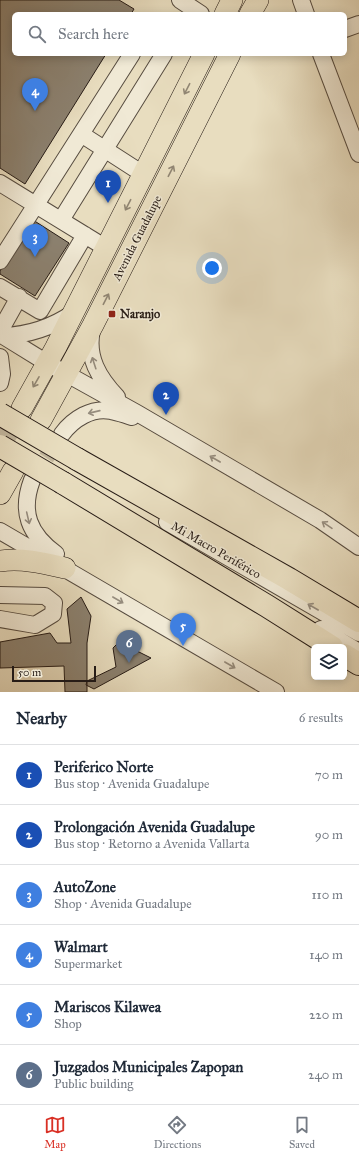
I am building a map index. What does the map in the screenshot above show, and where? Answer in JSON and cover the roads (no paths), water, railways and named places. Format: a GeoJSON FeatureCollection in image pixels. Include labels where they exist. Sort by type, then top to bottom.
{"type":"FeatureCollection","features":[{"type":"Feature","properties":{"kind":"highway"},"geometry":{"type":"LineString","coordinates":[[0,414],[70,471],[267,606],[327,644]]}},
{"type":"Feature","properties":{"kind":"highway"},"geometry":{"type":"LineString","coordinates":[[0,446],[70,471],[289,579],[359,621]]}},
{"type":"Feature","properties":{"kind":"highway"},"geometry":{"type":"LineString","coordinates":[[347,657],[359,664]]}},
{"type":"Feature","properties":{"kind":"main road"},"geometry":{"type":"LineString","coordinates":[[226,12],[232,0]]}},
{"type":"Feature","properties":{"kind":"main road"},"geometry":{"type":"LineString","coordinates":[[251,12],[258,0]]}},
{"type":"Feature","properties":{"kind":"main road","name":"Avenida Guadalupe"},"geometry":{"type":"LineString","coordinates":[[22,408],[73,313],[203,56]]}},
{"type":"Feature","properties":{"kind":"main road","name":"Avenida Guadalupe"},"geometry":{"type":"LineString","coordinates":[[41,420],[93,325],[229,56]]}},
{"type":"Feature","properties":{"kind":"main road"},"geometry":{"type":"LineString","coordinates":[[0,494],[13,471]]}},
{"type":"Feature","properties":{"kind":"main road"},"geometry":{"type":"LineString","coordinates":[[0,561],[18,560],[40,562],[65,568]]}},
{"type":"Feature","properties":{"kind":"street"},"geometry":{"type":"LineString","coordinates":[[300,0],[305,12]]}},
{"type":"Feature","properties":{"kind":"street"},"geometry":{"type":"LineString","coordinates":[[347,28],[359,24]]}},
{"type":"Feature","properties":{"kind":"street"},"geometry":{"type":"LineString","coordinates":[[0,261],[131,56]]}},
{"type":"Feature","properties":{"kind":"street"},"geometry":{"type":"LineString","coordinates":[[61,220],[163,56]]}},
{"type":"Feature","properties":{"kind":"street"},"geometry":{"type":"LineString","coordinates":[[322,56],[353,121],[359,154]]}},
{"type":"Feature","properties":{"kind":"street"},"geometry":{"type":"LineString","coordinates":[[81,134],[143,174]]}},
{"type":"Feature","properties":{"kind":"street"},"geometry":{"type":"LineString","coordinates":[[0,183],[106,248]]}},
{"type":"Feature","properties":{"kind":"street"},"geometry":{"type":"LineString","coordinates":[[0,287],[19,297],[40,311],[85,236]]}},
{"type":"Feature","properties":{"kind":"street"},"geometry":{"type":"LineString","coordinates":[[1,334],[19,297]]}},
{"type":"Feature","properties":{"kind":"street"},"geometry":{"type":"LineString","coordinates":[[1,334],[23,335],[44,329],[73,313]]}},
{"type":"Feature","properties":{"kind":"street"},"geometry":{"type":"LineString","coordinates":[[93,325],[91,350],[96,369],[113,392],[126,405],[137,413]]}},
{"type":"Feature","properties":{"kind":"street"},"geometry":{"type":"LineString","coordinates":[[1,334],[47,363],[137,413],[320,520],[359,547]]}},
{"type":"Feature","properties":{"kind":"street"},"geometry":{"type":"LineString","coordinates":[[0,358],[2,374],[0,383]]}},
{"type":"Feature","properties":{"kind":"street"},"geometry":{"type":"LineString","coordinates":[[62,434],[80,417],[91,412],[98,411],[112,411],[158,426]]}},
{"type":"Feature","properties":{"kind":"street"},"geometry":{"type":"LineString","coordinates":[[70,471],[359,652]]}},
{"type":"Feature","properties":{"kind":"street","name":"Mi Macro Periférico"},"geometry":{"type":"LineString","coordinates":[[70,471],[359,634]]}},
{"type":"Feature","properties":{"kind":"street"},"geometry":{"type":"LineString","coordinates":[[32,480],[26,507],[27,517],[34,532],[48,548],[97,587]]}},
{"type":"Feature","properties":{"kind":"street"},"geometry":{"type":"LineString","coordinates":[[0,531],[276,692]]}},
{"type":"Feature","properties":{"kind":"street"},"geometry":{"type":"LineString","coordinates":[[0,595],[45,596],[54,603],[53,614],[35,625],[0,619]]}},
{"type":"Feature","properties":{"kind":"tunnel"},"geometry":{"type":"LineString","coordinates":[[0,446],[22,408]]}},
{"type":"Feature","properties":{"kind":"tunnel"},"geometry":{"type":"LineString","coordinates":[[13,471],[41,420]]}},
{"type":"Feature","properties":{"kind":"tunnel"},"geometry":{"type":"LineString","coordinates":[[33,478],[60,437]]}},
{"type":"Feature","properties":{"kind":"place","name":"Walmart"},"geometry":{"type":"Point","coordinates":[35,111]}},
{"type":"Feature","properties":{"kind":"place","name":"Periferico Norte"},"geometry":{"type":"Point","coordinates":[108,203]}},
{"type":"Feature","properties":{"kind":"place","name":"AutoZone"},"geometry":{"type":"Point","coordinates":[35,257]}},
{"type":"Feature","properties":{"kind":"place","name":"Naranjo"},"geometry":{"type":"Point","coordinates":[112,314]}},
{"type":"Feature","properties":{"kind":"place","name":"Prolongación Avenida Guadalupe"},"geometry":{"type":"Point","coordinates":[166,415]}},
{"type":"Feature","properties":{"kind":"place","name":"Mariscos Kilawea"},"geometry":{"type":"Point","coordinates":[183,646]}},
{"type":"Feature","properties":{"kind":"place","name":"Juzgados Municipales Zapopan"},"geometry":{"type":"Point","coordinates":[129,663]}}]}
